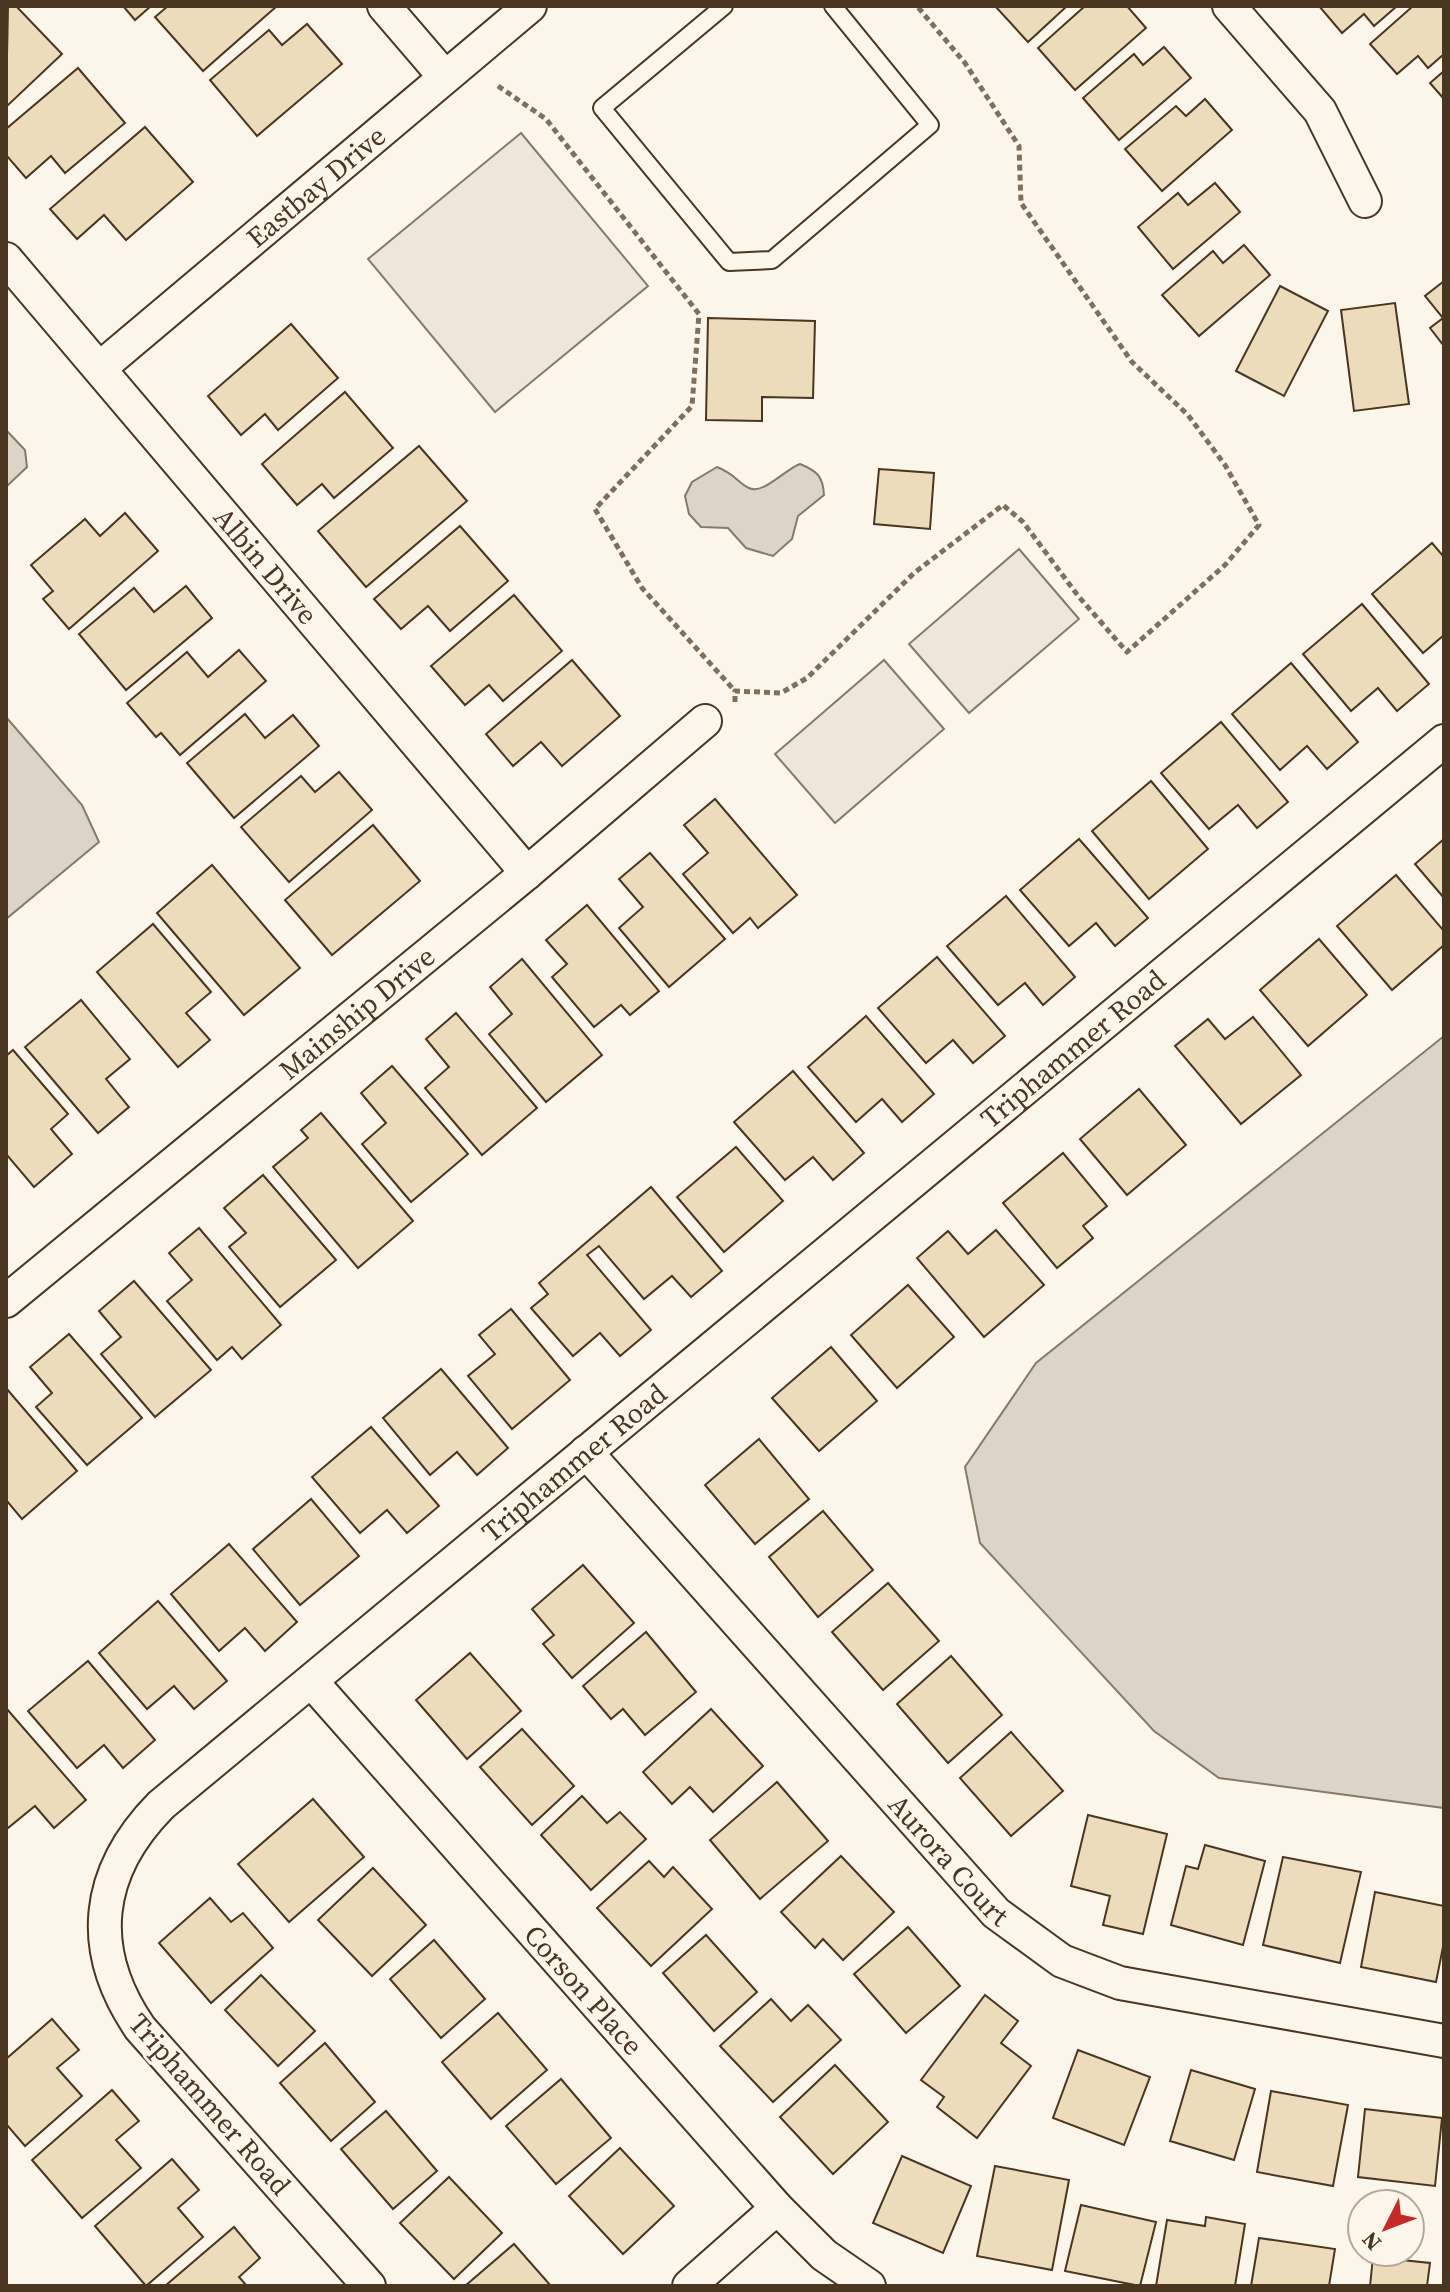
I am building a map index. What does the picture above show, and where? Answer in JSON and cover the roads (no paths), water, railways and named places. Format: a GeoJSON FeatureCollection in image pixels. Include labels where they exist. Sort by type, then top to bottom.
{"type":"FeatureCollection","features":[{"type":"Feature","properties":{"kind":"street"},"geometry":{"type":"LineString","coordinates":[[384,6],[444,76]]}},
{"type":"Feature","properties":{"kind":"street","name":"Eastbay Drive"},"geometry":{"type":"LineString","coordinates":[[100,368],[530,6]]}},
{"type":"Feature","properties":{"kind":"street"},"geometry":{"type":"LineString","coordinates":[[1229,6],[1320,111],[1365,201]]}},
{"type":"Feature","properties":{"kind":"street","name":"Albin Drive"},"geometry":{"type":"LineString","coordinates":[[6,259],[527,873]]}},
{"type":"Feature","properties":{"kind":"street","name":"Mainship Drive"},"geometry":{"type":"LineString","coordinates":[[6,1301],[720,718]]}},
{"type":"Feature","properties":{"kind":"street","name":"Triphammer Road"},"geometry":{"type":"LineString","coordinates":[[369,2286],[140,2028],[125,2005],[106,1953],[105,1912],[114,1872],[142,1824],[1444,741]]}},
{"type":"Feature","properties":{"kind":"street","name":"Aurora Court"},"geometry":{"type":"LineString","coordinates":[[586,1452],[996,1913],[1040,1948],[1062,1961],[1120,1983],[1444,2041]]}},
{"type":"Feature","properties":{"kind":"street","name":"Corson Place"},"geometry":{"type":"LineString","coordinates":[[311,1681],[777,2208],[824,2255],[869,2286]]}},
{"type":"Feature","properties":{"kind":"street"},"geometry":{"type":"LineString","coordinates":[[689,2286],[777,2208]]}},
{"type":"Feature","properties":{"kind":"lane"},"geometry":{"type":"LineString","coordinates":[[724,6],[602,108],[729,262],[772,260],[930,125],[833,6]]}}]}
